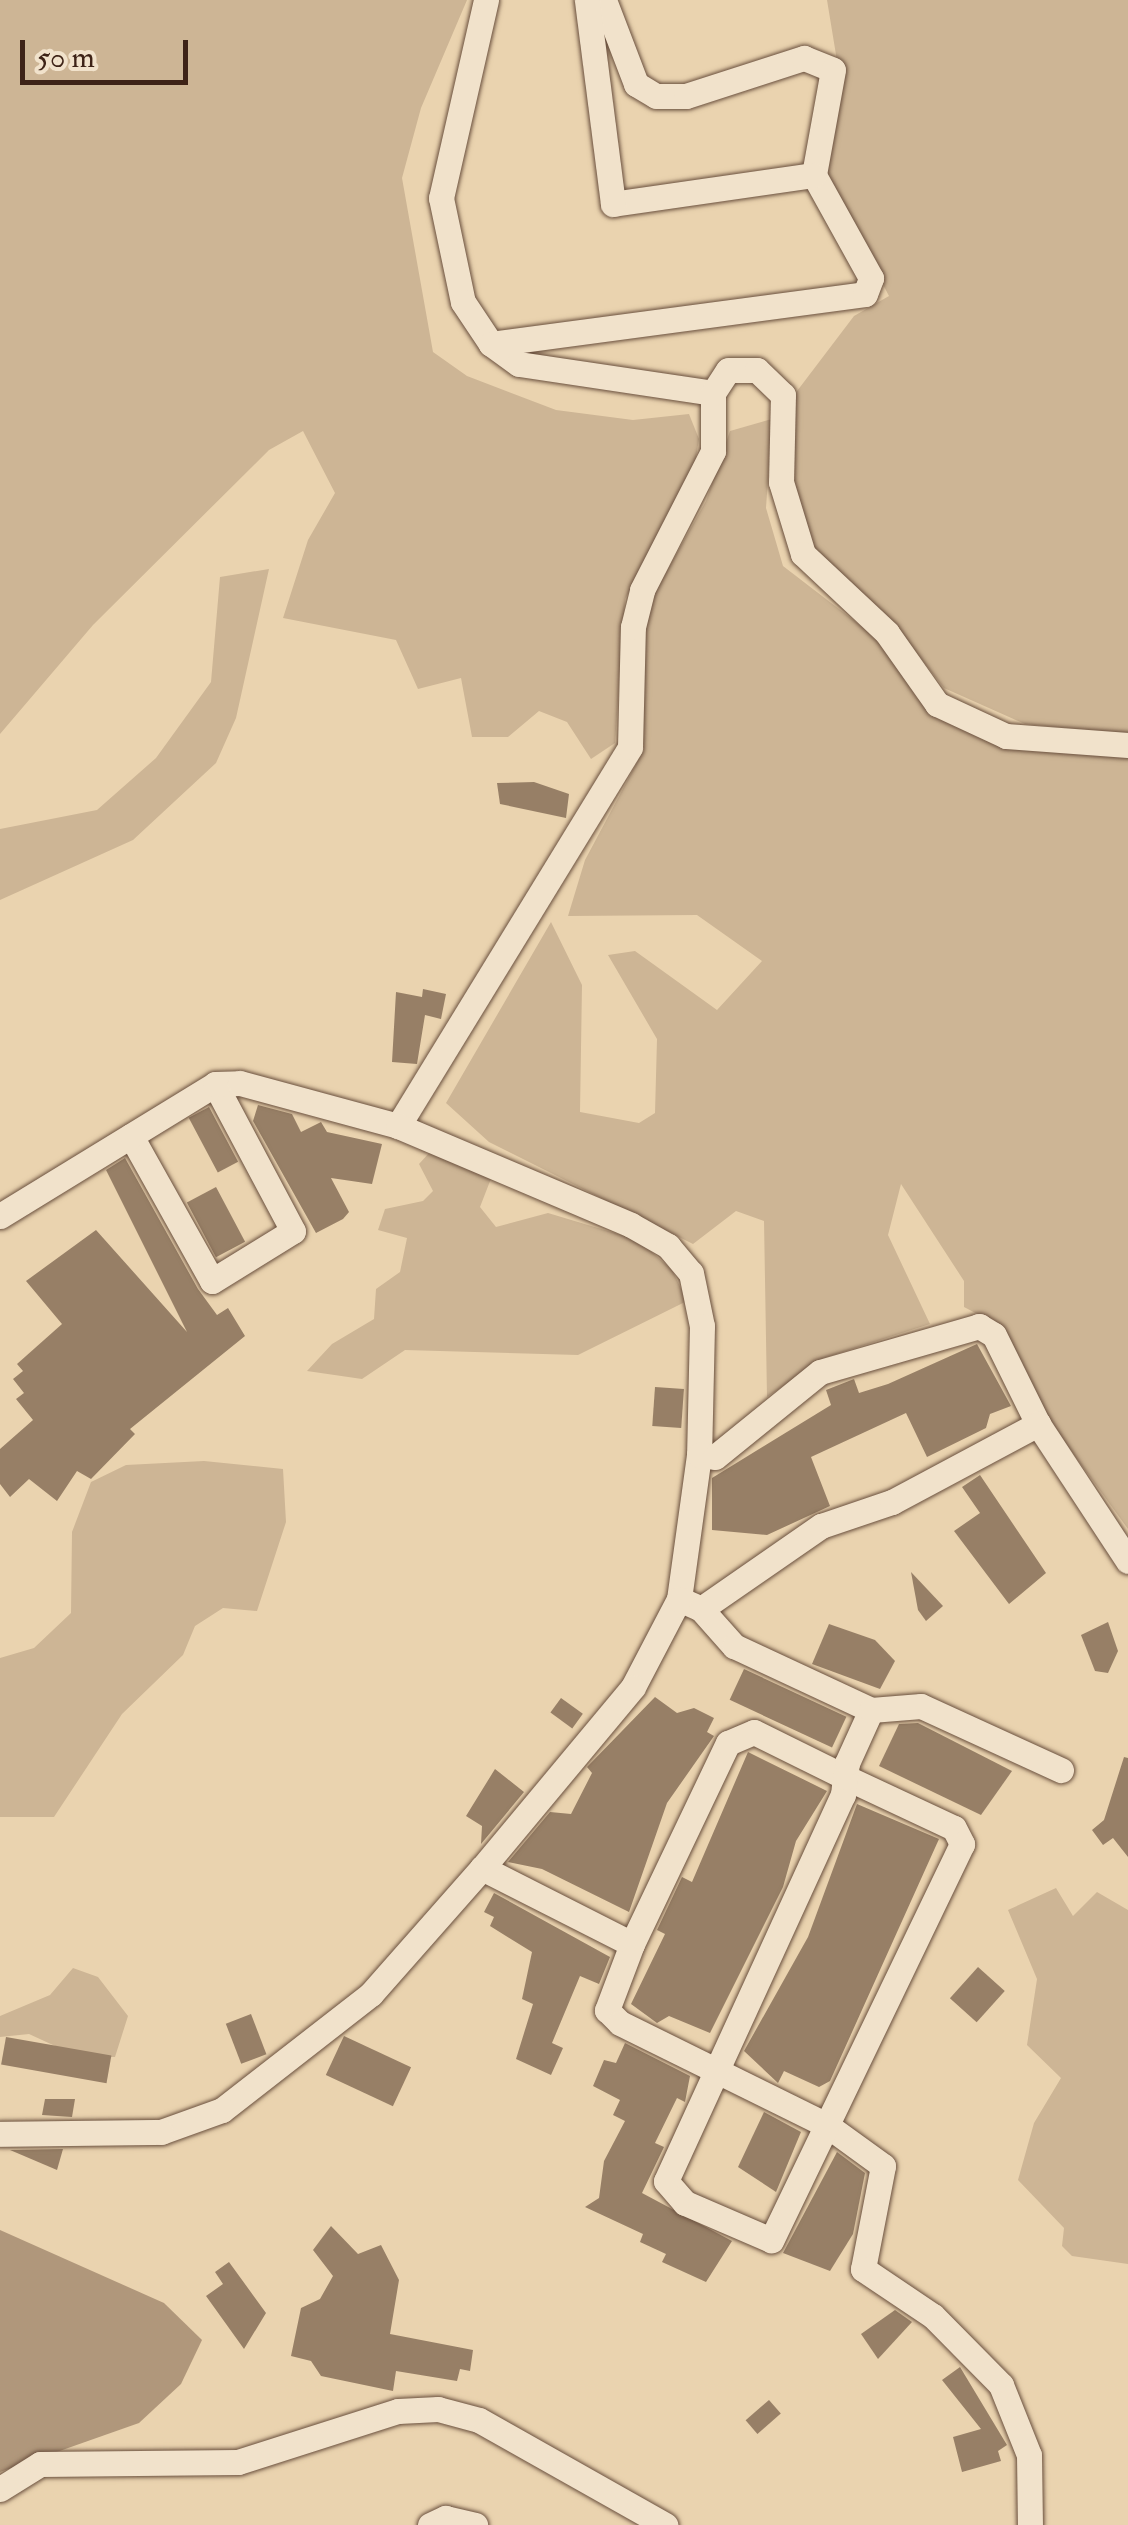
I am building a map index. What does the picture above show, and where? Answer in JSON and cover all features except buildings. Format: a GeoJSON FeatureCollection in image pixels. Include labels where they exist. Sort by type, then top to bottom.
{"type":"FeatureCollection","features":[{"type":"Feature","properties":{"kind":"street"},"geometry":{"type":"LineString","coordinates":[[486,0],[442,198],[463,302],[491,344],[519,364],[713,393]]}},
{"type":"Feature","properties":{"kind":"street"},"geometry":{"type":"LineString","coordinates":[[587,0],[613,204],[814,175]]}},
{"type":"Feature","properties":{"kind":"street"},"geometry":{"type":"LineString","coordinates":[[491,344],[865,294],[871,278],[814,175],[833,70],[804,58],[686,96],[656,96],[636,84],[604,0]]}},
{"type":"Feature","properties":{"kind":"street"},"geometry":{"type":"LineString","coordinates":[[398,1126],[630,747],[633,627],[642,590],[714,451],[713,393],[728,370],[740,366],[774,383],[786,423],[781,482],[803,554],[887,633],[937,704],[1006,736],[1128,746]]}},
{"type":"Feature","properties":{"kind":"street"},"geometry":{"type":"LineString","coordinates":[[0,1216],[215,1084],[240,1083],[398,1126],[668,1246],[699,1296],[698,1455],[690,1604],[734,1646],[871,1710],[921,1706],[1061,1770]]}},
{"type":"Feature","properties":{"kind":"street"},"geometry":{"type":"LineString","coordinates":[[130,1136],[212,1281],[293,1231],[215,1084]]}},
{"type":"Feature","properties":{"kind":"street"},"geometry":{"type":"LineString","coordinates":[[698,1455],[715,1456],[820,1372],[979,1326],[1004,1352],[1038,1424],[1128,1561]]}},
{"type":"Feature","properties":{"kind":"street"},"geometry":{"type":"LineString","coordinates":[[0,2134],[162,2132],[222,2110],[372,1994],[633,1687],[690,1604],[821,1526],[892,1502],[1038,1424]]}},
{"type":"Feature","properties":{"kind":"street"},"geometry":{"type":"LineString","coordinates":[[871,1710],[846,1776],[717,2068],[666,2181],[685,2202],[771,2240],[828,2126],[962,1844],[954,1828],[846,1776],[754,1732],[728,1743],[632,1944],[607,2010],[717,2068],[828,2126],[883,2166],[863,2270],[933,2316],[1001,2385],[1028,2454],[1030,2525]]}},
{"type":"Feature","properties":{"kind":"street"},"geometry":{"type":"LineString","coordinates":[[482,1868],[632,1944]]}},
{"type":"Feature","properties":{"kind":"street"},"geometry":{"type":"LineString","coordinates":[[0,2489],[40,2464],[238,2462],[398,2411],[438,2409],[478,2420],[665,2525]]}},
{"type":"Feature","properties":{"kind":"street"},"geometry":{"type":"LineString","coordinates":[[430,2525],[445,2518],[476,2525]]}},
{"type":"Feature","properties":{"kind":"shaded area"},"geometry":{"type":"Polygon","coordinates":[[[0,0],[467,0],[421,108],[402,178],[433,352],[467,376],[556,410],[633,420],[689,414],[699,439],[693,476],[625,599],[615,743],[591,759],[567,722],[539,711],[508,737],[472,737],[461,678],[418,689],[396,640],[283,618],[308,540],[335,493],[303,431],[269,450],[93,625],[0,734],[0,0]]]}},
{"type":"Feature","properties":{"kind":"shaded area"},"geometry":{"type":"Polygon","coordinates":[[[827,0],[1128,0],[1128,734],[1025,724],[944,688],[890,619],[807,547],[786,474],[791,399],[854,316],[889,296],[826,176],[838,67],[827,0]]]}},
{"type":"Feature","properties":{"kind":"shaded area"},"geometry":{"type":"Polygon","coordinates":[[[772,419],[766,508],[783,566],[878,639],[917,698],[982,739],[1128,756],[1128,1529],[1051,1423],[1002,1327],[964,1307],[964,1281],[901,1184],[888,1235],[930,1324],[824,1358],[767,1397],[764,1221],[736,1211],[693,1244],[489,1142],[446,1103],[551,922],[582,985],[580,1112],[639,1123],[655,1113],[657,1039],[608,955],[635,951],[717,1010],[762,961],[697,915],[568,916],[585,860],[641,755],[644,612],[706,501],[730,431],[772,419]]]}},
{"type":"Feature","properties":{"kind":"shaded area"},"geometry":{"type":"Polygon","coordinates":[[[269,569],[236,718],[216,763],[133,840],[0,900],[0,829],[97,810],[156,758],[211,682],[220,577],[269,569]]]}},
{"type":"Feature","properties":{"kind":"shaded area"},"geometry":{"type":"Polygon","coordinates":[[[430,1152],[492,1176],[480,1207],[496,1227],[548,1213],[638,1240],[672,1270],[687,1301],[578,1355],[405,1350],[362,1379],[307,1371],[332,1344],[374,1319],[376,1289],[400,1272],[407,1238],[378,1230],[385,1209],[423,1201],[433,1191],[419,1164],[430,1152]]]}},
{"type":"Feature","properties":{"kind":"shaded area"},"geometry":{"type":"Polygon","coordinates":[[[204,1461],[283,1469],[286,1522],[257,1611],[223,1608],[195,1626],[183,1655],[122,1714],[54,1817],[0,1817],[0,1658],[34,1648],[71,1613],[72,1532],[91,1482],[126,1465],[204,1461]]]}},
{"type":"Feature","properties":{"kind":"shaded area"},"geometry":{"type":"Polygon","coordinates":[[[1056,1888],[1073,1916],[1097,1892],[1128,1910],[1128,2264],[1072,2256],[1062,2246],[1064,2228],[1018,2180],[1034,2123],[1061,2078],[1027,2045],[1037,1979],[1008,1910],[1056,1888]]]}},
{"type":"Feature","properties":{"kind":"shaded area"},"geometry":{"type":"Polygon","coordinates":[[[73,1968],[98,1977],[128,2016],[115,2057],[79,2057],[29,2034],[0,2037],[0,2016],[50,1995],[73,1968]]]}},
{"type":"Feature","properties":{"kind":"shaded area"},"geometry":{"type":"Polygon","coordinates":[[[0,2230],[164,2303],[202,2340],[181,2384],[139,2423],[0,2472],[0,2230]]]}}]}
